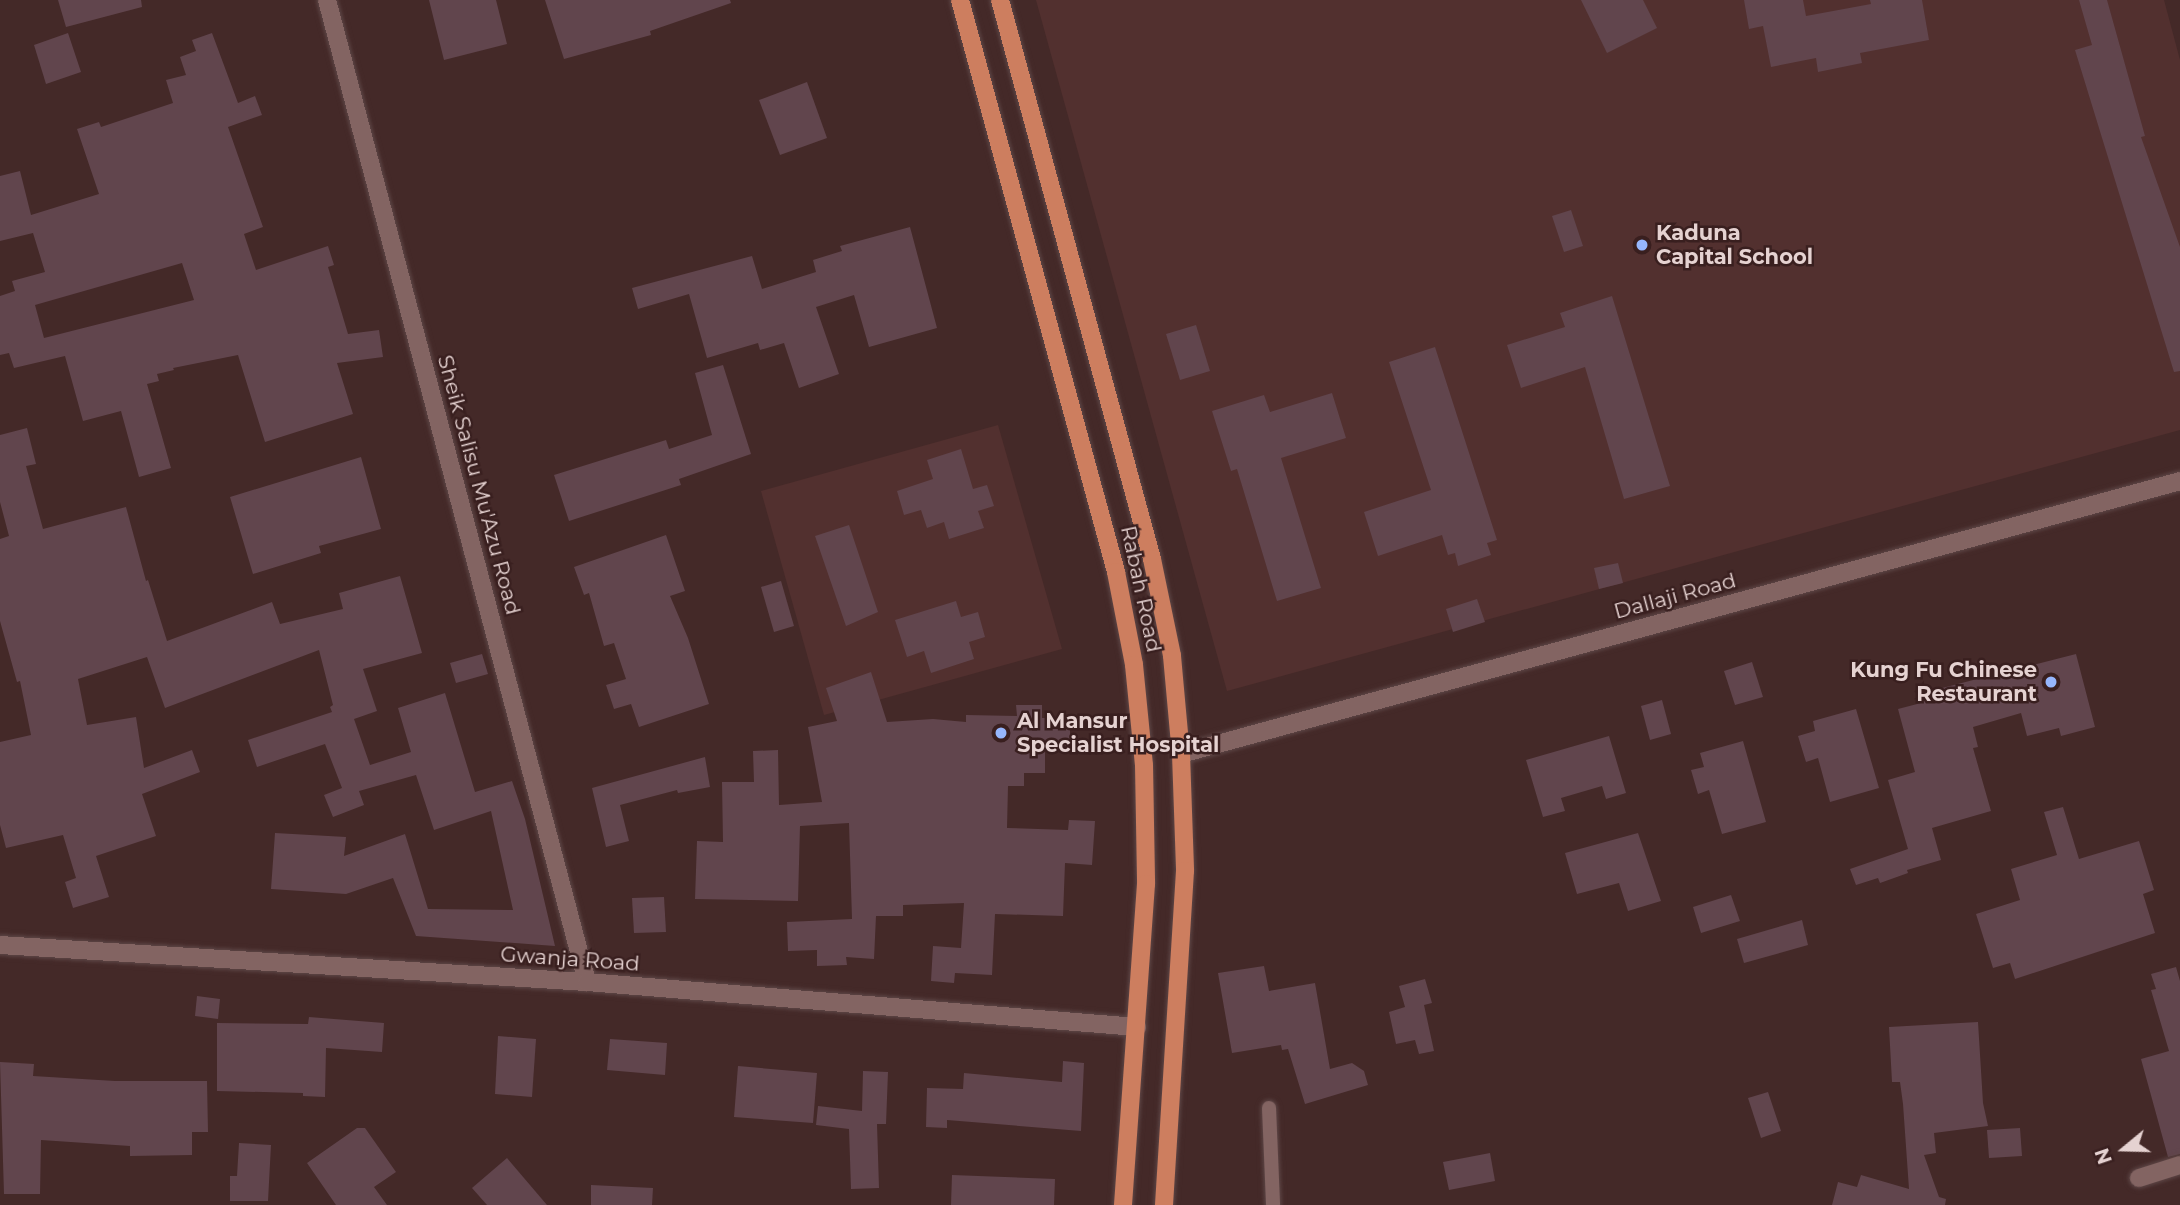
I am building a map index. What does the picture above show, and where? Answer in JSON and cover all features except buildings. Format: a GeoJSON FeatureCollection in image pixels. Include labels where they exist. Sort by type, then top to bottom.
{"type":"FeatureCollection","features":[{"type":"Feature","properties":{"kind":"main road","name":"Rabah Road"},"geometry":{"type":"LineString","coordinates":[[960,0],[1116,572],[1134,665],[1144,765],[1146,884],[1123,1205]]}},
{"type":"Feature","properties":{"kind":"main road","name":"Rabah Road"},"geometry":{"type":"LineString","coordinates":[[1000,0],[1152,558],[1172,656],[1181,754],[1185,872],[1164,1205]]}},
{"type":"Feature","properties":{"kind":"street","name":"Sheik Salisu Mu'Azu Road"},"geometry":{"type":"LineString","coordinates":[[327,0],[587,982]]}},
{"type":"Feature","properties":{"kind":"street","name":"Dallaji Road"},"geometry":{"type":"LineString","coordinates":[[1181,754],[2180,481]]}},
{"type":"Feature","properties":{"kind":"street","name":"Gwanja Road"},"geometry":{"type":"LineString","coordinates":[[0,945],[587,982],[1137,1027]]}},
{"type":"Feature","properties":{"kind":"street"},"geometry":{"type":"LineString","coordinates":[[2139,1178],[2180,1165]]}},
{"type":"Feature","properties":{"kind":"lane"},"geometry":{"type":"LineString","coordinates":[[1269,1108],[1273,1205]]}},
{"type":"Feature","properties":{"kind":"shaded area","name":"Kaduna Capital School"},"geometry":{"type":"Polygon","coordinates":[[[1036,0],[2164,0],[2180,60],[2180,430],[1227,691],[1036,0]]]}},
{"type":"Feature","properties":{"kind":"shaded area"},"geometry":{"type":"Polygon","coordinates":[[[998,425],[1062,649],[824,715],[761,491],[998,425]]]}},
{"type":"Feature","properties":{"kind":"place","name":"Kaduna Capital School"},"geometry":{"type":"Point","coordinates":[1642,245]}},
{"type":"Feature","properties":{"kind":"place","name":"Kung Fu Chinese Restaurant"},"geometry":{"type":"Point","coordinates":[2051,682]}},
{"type":"Feature","properties":{"kind":"place","name":"Al Mansur Specialist Hospital"},"geometry":{"type":"Point","coordinates":[1001,733]}}]}
